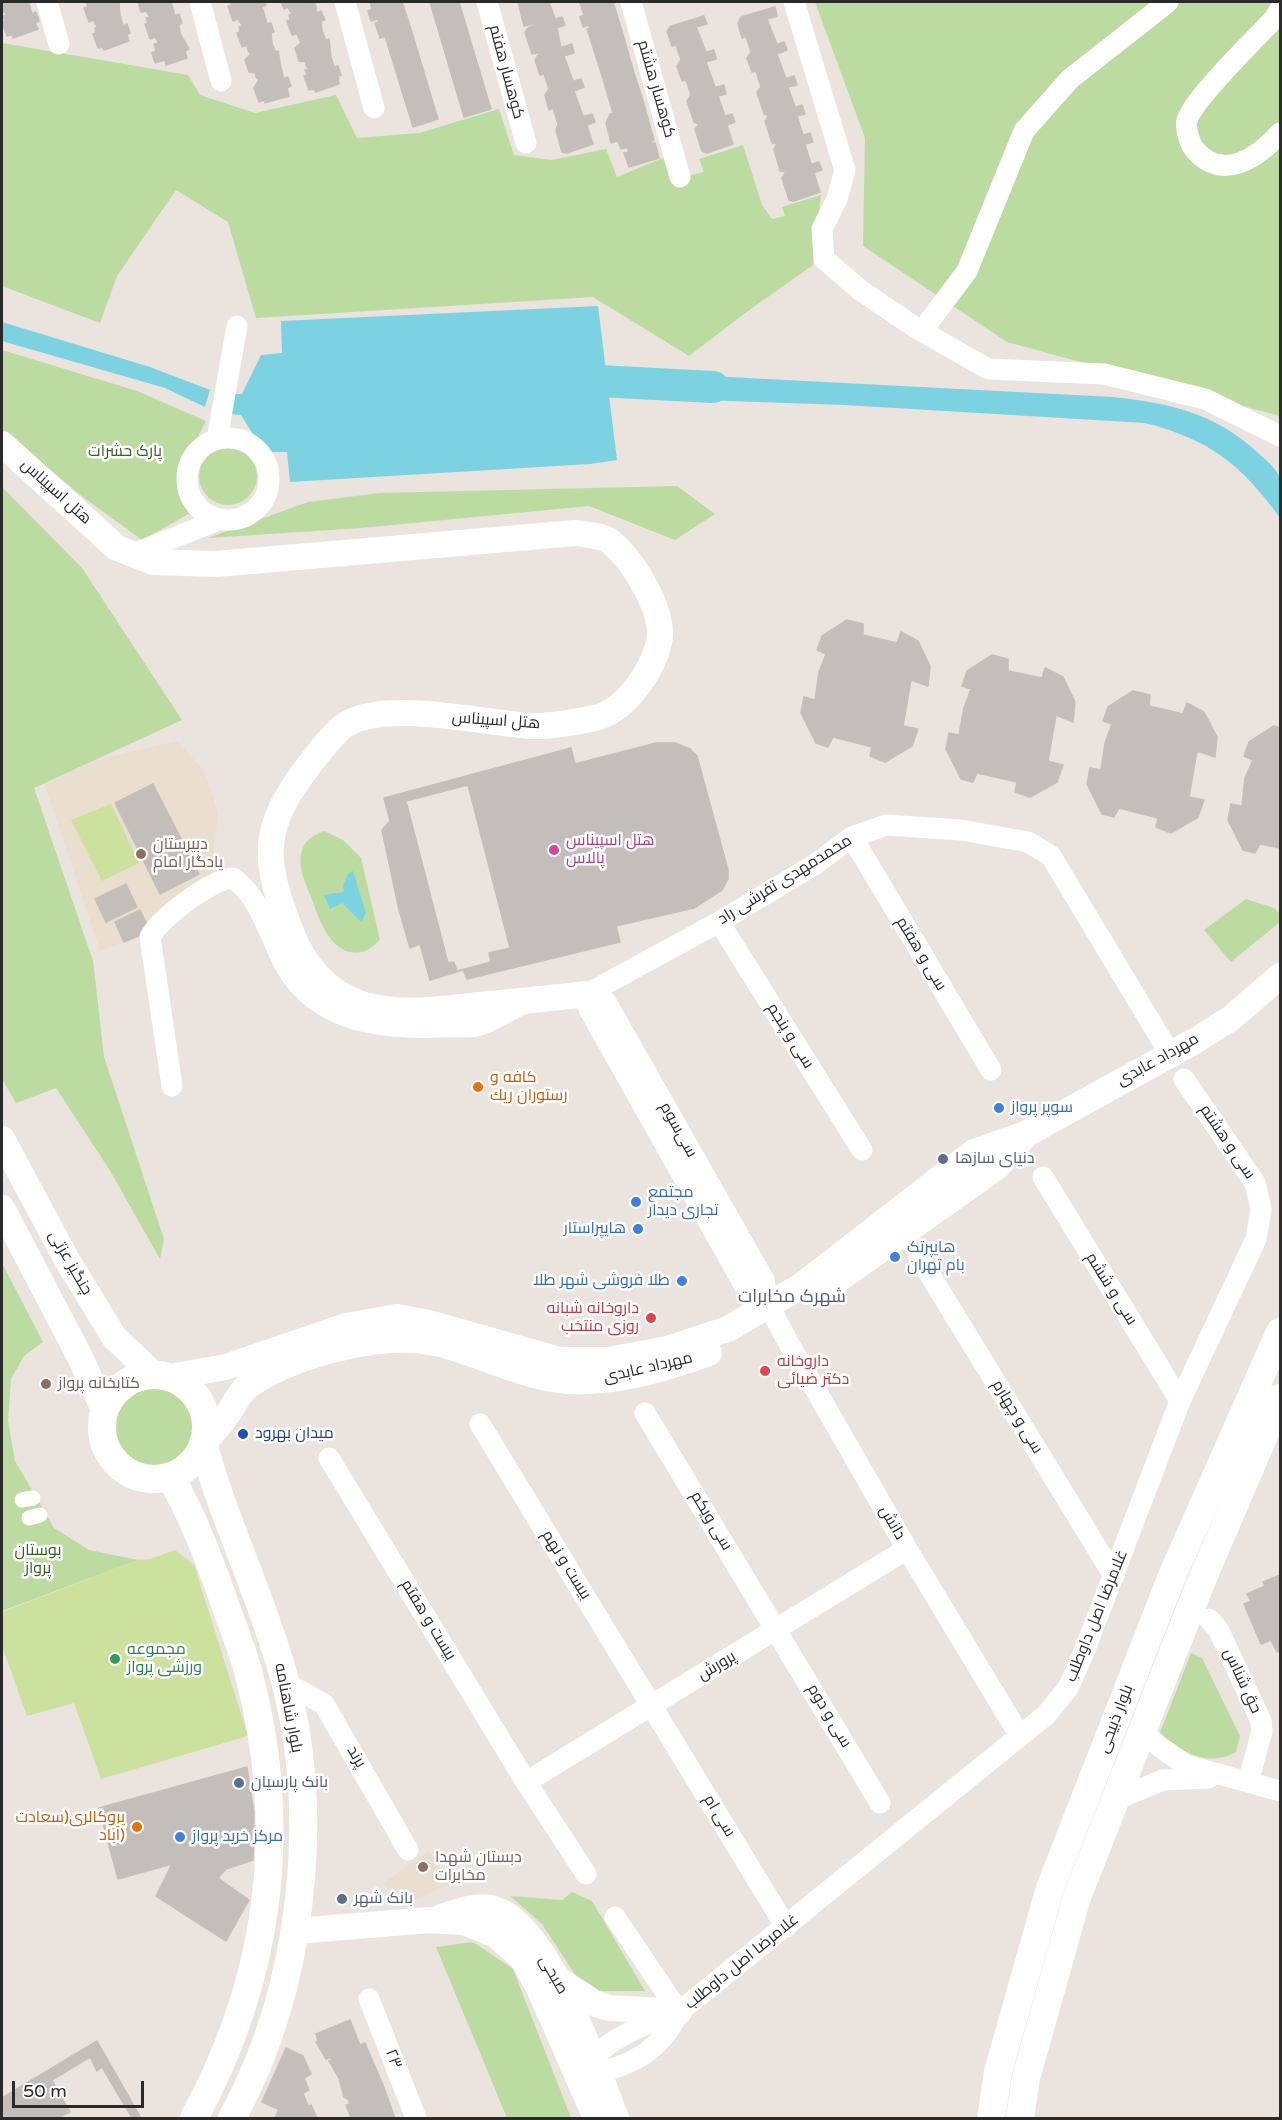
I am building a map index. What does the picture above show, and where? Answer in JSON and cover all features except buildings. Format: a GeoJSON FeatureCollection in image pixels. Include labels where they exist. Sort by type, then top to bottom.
{"type":"FeatureCollection","features":[{"type":"Feature","properties":{"kind":"main road","name":"بلوار ذبیحی"},"geometry":{"type":"LineString","coordinates":[[991,2118],[998,2072],[1050,1888],[1172,1576],[1281,1332]]}},
{"type":"Feature","properties":{"kind":"main road"},"geometry":{"type":"LineString","coordinates":[[162,1376],[184,1385],[196,1396],[203,1411],[206,1427],[203,1443],[196,1458],[184,1469],[170,1476],[153,1479],[137,1476],[123,1469],[111,1457],[104,1443],[101,1426],[104,1410],[112,1396],[123,1384],[137,1377],[162,1376]]}},
{"type":"Feature","properties":{"kind":"main road","name":"بلوار ذبیحی"},"geometry":{"type":"LineString","coordinates":[[1020,2118],[1026,2078],[1077,1897],[1199,1587],[1281,1398]]}},
{"type":"Feature","properties":{"kind":"main road","name":"بلوار شاهنامه"},"geometry":{"type":"LineString","coordinates":[[203,1443],[217,1493],[251,1580],[285,1683],[298,1745],[304,1830],[296,1930],[276,2010],[246,2092],[232,2118]]}},
{"type":"Feature","properties":{"kind":"main road","name":"بلوار شاهنامه"},"geometry":{"type":"LineString","coordinates":[[170,1476],[186,1504],[250,1677],[265,1750],[272,1829],[264,1925],[244,2000],[216,2078],[194,2118]]}},
{"type":"Feature","properties":{"kind":"street"},"geometry":{"type":"LineString","coordinates":[[47,2],[59,44]]}},
{"type":"Feature","properties":{"kind":"street"},"geometry":{"type":"LineString","coordinates":[[200,2],[221,81]]}},
{"type":"Feature","properties":{"kind":"street"},"geometry":{"type":"LineString","coordinates":[[345,2],[374,108]]}},
{"type":"Feature","properties":{"kind":"street","name":"کوهسار هفتم"},"geometry":{"type":"LineString","coordinates":[[487,2],[526,143]]}},
{"type":"Feature","properties":{"kind":"street","name":"کوهسار هشتم"},"geometry":{"type":"LineString","coordinates":[[631,2],[680,177]]}},
{"type":"Feature","properties":{"kind":"street"},"geometry":{"type":"LineString","coordinates":[[794,2],[845,170],[837,199],[822,229],[824,259],[860,290],[922,331],[988,369],[1104,374],[1205,399],[1281,436]]}},
{"type":"Feature","properties":{"kind":"street"},"geometry":{"type":"LineString","coordinates":[[922,331],[966,271],[1024,131],[1070,78],[1168,2]]}},
{"type":"Feature","properties":{"kind":"street"},"geometry":{"type":"LineString","coordinates":[[1281,9],[1196,104],[1187,121],[1190,145],[1202,159],[1216,166],[1232,165],[1260,153],[1281,133]]}},
{"type":"Feature","properties":{"kind":"street"},"geometry":{"type":"LineString","coordinates":[[217,439],[237,326]]}},
{"type":"Feature","properties":{"kind":"street"},"geometry":{"type":"LineString","coordinates":[[133,554],[221,519],[241,518],[258,508],[265,497],[269,477],[264,459],[255,448],[238,440],[217,439],[195,455],[189,467],[187,481],[198,507],[209,515],[221,519]]}},
{"type":"Feature","properties":{"kind":"street","name":"هتل اسپیناس"},"geometry":{"type":"LineString","coordinates":[[2,444],[117,548],[153,562],[216,564],[576,533],[595,536],[611,542],[642,581],[654,605],[659,642],[637,690],[616,707],[598,717],[534,727],[408,712],[366,715],[344,726],[313,760],[286,795],[275,820],[269,862],[272,880],[301,954],[328,988],[364,1005],[392,1010],[435,1011],[586,994]]}},
{"type":"Feature","properties":{"kind":"street","name":"محمدمهدی تفرشی راد"},"geometry":{"type":"LineString","coordinates":[[586,994],[719,922],[814,865],[852,837],[886,825],[961,830],[1028,842],[1052,856],[1069,881],[1170,1054]]}},
{"type":"Feature","properties":{"kind":"street","name":"سی و هفتم"},"geometry":{"type":"LineString","coordinates":[[852,837],[991,1071]]}},
{"type":"Feature","properties":{"kind":"street"},"geometry":{"type":"LineString","coordinates":[[172,1086],[150,937],[155,927],[184,903],[225,878],[233,878],[249,892],[275,946],[300,986],[324,1005],[346,1016],[391,1028],[477,1025],[528,1001]]}},
{"type":"Feature","properties":{"kind":"street","name":"سی و پنجم"},"geometry":{"type":"LineString","coordinates":[[719,922],[861,1150]]}},
{"type":"Feature","properties":{"kind":"street","name":"مهرداد عابدی"},"geometry":{"type":"LineString","coordinates":[[203,1443],[225,1419],[246,1387],[285,1367],[353,1344],[402,1339],[434,1342],[535,1374],[567,1381],[612,1379],[672,1366],[737,1343],[773,1314],[801,1286],[974,1152],[1028,1132],[1170,1054],[1230,1019],[1281,976]]}},
{"type":"Feature","properties":{"kind":"street","name":"سی‌سوم"},"geometry":{"type":"LineString","coordinates":[[586,994],[589,1010],[747,1290],[773,1314]]}},
{"type":"Feature","properties":{"kind":"street","name":"سی و هشتم"},"geometry":{"type":"LineString","coordinates":[[1184,1079],[1255,1183],[1262,1209]]}},
{"type":"Feature","properties":{"kind":"street","name":"چنگیز عزتی"},"geometry":{"type":"LineString","coordinates":[[2,1139],[67,1260],[114,1337],[162,1376]]}},
{"type":"Feature","properties":{"kind":"street","name":"سی و ششم"},"geometry":{"type":"LineString","coordinates":[[1043,1177],[1180,1401]]}},
{"type":"Feature","properties":{"kind":"street","name":"چنگیز عزتی"},"geometry":{"type":"LineString","coordinates":[[2,1208],[81,1359],[104,1410]]}},
{"type":"Feature","properties":{"kind":"street","name":"غلامرضا اصل داوطلب"},"geometry":{"type":"LineString","coordinates":[[590,2068],[646,2023],[679,2012],[786,1927],[1046,1715],[1068,1688],[1114,1576],[1180,1401],[1256,1239],[1262,1209]]}},
{"type":"Feature","properties":{"kind":"street","name":"سی و چهارم"},"geometry":{"type":"LineString","coordinates":[[919,1257],[1114,1576]]}},
{"type":"Feature","properties":{"kind":"street","name":"مهرداد عابدی"},"geometry":{"type":"LineString","coordinates":[[162,1376],[226,1367],[346,1326],[397,1317],[429,1323],[560,1360],[609,1360],[667,1349],[773,1314]]}},
{"type":"Feature","properties":{"kind":"street","name":"دانش"},"geometry":{"type":"LineString","coordinates":[[773,1314],[907,1550],[1020,1736]]}},
{"type":"Feature","properties":{"kind":"street","name":"سی ویکم"},"geometry":{"type":"LineString","coordinates":[[645,1413],[777,1629]]}},
{"type":"Feature","properties":{"kind":"street","name":"بیست و نهم"},"geometry":{"type":"LineString","coordinates":[[480,1424],[652,1705]]}},
{"type":"Feature","properties":{"kind":"street","name":"بیست و هفتم"},"geometry":{"type":"LineString","coordinates":[[329,1458],[526,1782],[586,1874]]}},
{"type":"Feature","properties":{"kind":"street","name":"پرورش"},"geometry":{"type":"LineString","coordinates":[[526,1782],[907,1550]]}},
{"type":"Feature","properties":{"kind":"street","name":"حق شناس"},"geometry":{"type":"LineString","coordinates":[[1209,1619],[1218,1629],[1261,1721],[1262,1731],[1248,1782]]}},
{"type":"Feature","properties":{"kind":"street","name":"سی و دوم"},"geometry":{"type":"LineString","coordinates":[[777,1629],[880,1803]]}},
{"type":"Feature","properties":{"kind":"street","name":"پرند"},"geometry":{"type":"LineString","coordinates":[[285,1683],[324,1704],[408,1850]]}},
{"type":"Feature","properties":{"kind":"street","name":"سی ام"},"geometry":{"type":"LineString","coordinates":[[652,1705],[786,1927]]}},
{"type":"Feature","properties":{"kind":"street"},"geometry":{"type":"LineString","coordinates":[[1143,1732],[1186,1765],[1281,1791]]}},
{"type":"Feature","properties":{"kind":"street"},"geometry":{"type":"LineString","coordinates":[[1117,1799],[1163,1780],[1201,1777],[1248,1782]]}},
{"type":"Feature","properties":{"kind":"street","name":"صبحی"},"geometry":{"type":"LineString","coordinates":[[429,1920],[477,1907],[494,1909],[530,1937],[558,1979],[590,2068],[596,2118]]}},
{"type":"Feature","properties":{"kind":"street"},"geometry":{"type":"LineString","coordinates":[[615,1917],[679,2012]]}},
{"type":"Feature","properties":{"kind":"street","name":"صبحی"},"geometry":{"type":"LineString","coordinates":[[296,1930],[429,1920],[464,1922],[496,1935],[522,1958],[590,2068],[616,2118]]}},
{"type":"Feature","properties":{"kind":"street"},"geometry":{"type":"LineString","coordinates":[[558,1979],[596,2004],[679,2012]]}},
{"type":"Feature","properties":{"kind":"street","name":"۲۳"},"geometry":{"type":"LineString","coordinates":[[369,1999],[416,2118]]}},
{"type":"Feature","properties":{"kind":"shaded area","name":"دبیرستان یادگار امام"},"geometry":{"type":"Polygon","coordinates":[[[177,741],[205,772],[218,814],[209,893],[160,927],[100,951],[45,784],[97,760],[177,741]]]}},
{"type":"Feature","properties":{"kind":"shaded area","name":"دبستان شهدا مخابرات"},"geometry":{"type":"Polygon","coordinates":[[[429,1851],[451,1884],[402,1905],[384,1883],[429,1851]]]}},
{"type":"Feature","properties":{"kind":"green space"},"geometry":{"type":"Polygon","coordinates":[[[815,2],[1280,2],[1280,416],[1007,342],[863,246],[865,138],[815,2]]]}},
{"type":"Feature","properties":{"kind":"green space"},"geometry":{"type":"Polygon","coordinates":[[[2,43],[188,75],[200,95],[255,113],[336,95],[357,138],[419,133],[499,109],[514,155],[551,160],[606,149],[617,177],[663,158],[671,180],[704,172],[699,159],[743,145],[762,205],[772,219],[785,216],[782,207],[821,195],[813,265],[689,356],[593,297],[256,318],[228,222],[176,190],[117,276],[100,323],[2,286],[2,43]]]}},
{"type":"Feature","properties":{"kind":"green space","name":"پارک حشرات"},"geometry":{"type":"Polygon","coordinates":[[[2,350],[137,391],[206,421],[186,461],[181,483],[194,511],[142,540],[83,497],[2,430],[2,350]]]}},
{"type":"Feature","properties":{"kind":"green space"},"geometry":{"type":"Polygon","coordinates":[[[222,447],[234,447],[249,455],[257,470],[257,482],[249,497],[234,505],[222,505],[207,497],[199,482],[199,470],[207,455],[222,447]]]}},
{"type":"Feature","properties":{"kind":"green space"},"geometry":{"type":"Polygon","coordinates":[[[677,486],[715,514],[675,540],[589,506],[361,528],[208,538],[308,502],[380,493],[677,486]]]}},
{"type":"Feature","properties":{"kind":"green space"},"geometry":{"type":"Polygon","coordinates":[[[2,487],[82,568],[182,720],[34,788],[93,961],[104,1057],[164,1239],[160,1259],[109,1169],[56,1088],[16,1103],[2,1079],[2,487]]]}},
{"type":"Feature","properties":{"kind":"green space"},"geometry":{"type":"Polygon","coordinates":[[[111,804],[139,863],[102,881],[71,820],[111,804]]]}},
{"type":"Feature","properties":{"kind":"green space"},"geometry":{"type":"Polygon","coordinates":[[[324,831],[343,840],[361,858],[380,940],[367,950],[354,952],[344,950],[336,944],[318,916],[304,879],[300,860],[303,848],[309,839],[324,831]]]}},
{"type":"Feature","properties":{"kind":"green space"},"geometry":{"type":"Polygon","coordinates":[[[1246,899],[1274,908],[1280,914],[1280,922],[1231,962],[1204,930],[1246,899]]]}},
{"type":"Feature","properties":{"kind":"green space","name":"بوستان پرواز"},"geometry":{"type":"Polygon","coordinates":[[[2,1263],[43,1342],[24,1356],[11,1379],[8,1421],[15,1461],[54,1528],[89,1550],[138,1560],[2,1611],[2,1263]]]}},
{"type":"Feature","properties":{"kind":"green space"},"geometry":{"type":"Polygon","coordinates":[[[154,1386],[170,1389],[184,1398],[193,1412],[196,1428],[193,1444],[184,1458],[170,1467],[154,1470],[138,1467],[124,1458],[115,1444],[112,1428],[115,1412],[124,1398],[138,1389],[154,1386]]]}},
{"type":"Feature","properties":{"kind":"green space","name":"مجموعه ورزشی پرواز"},"geometry":{"type":"Polygon","coordinates":[[[175,1550],[194,1565],[248,1736],[101,1779],[74,1703],[27,1716],[2,1646],[2,1612],[138,1560],[150,1559],[175,1550]]]}},
{"type":"Feature","properties":{"kind":"green space"},"geometry":{"type":"Polygon","coordinates":[[[1191,1653],[1202,1658],[1240,1736],[1236,1752],[1226,1757],[1196,1756],[1159,1735],[1191,1653]]]}},
{"type":"Feature","properties":{"kind":"green space"},"geometry":{"type":"Polygon","coordinates":[[[572,1892],[592,1901],[645,1991],[586,1991],[542,1924],[510,1896],[562,1900],[572,1892]]]}},
{"type":"Feature","properties":{"kind":"green space"},"geometry":{"type":"Polygon","coordinates":[[[473,1942],[513,1969],[571,2118],[507,2118],[436,1947],[473,1942]]]}},
{"type":"Feature","properties":{"kind":"water"},"geometry":{"type":"Polygon","coordinates":[[[598,306],[617,460],[590,464],[290,482],[287,452],[264,452],[241,415],[229,414],[229,394],[242,394],[261,355],[282,353],[281,321],[598,306]]]}},
{"type":"Feature","properties":{"kind":"water"},"geometry":{"type":"Polygon","coordinates":[[[2,322],[150,367],[210,390],[205,407],[165,388],[2,341],[2,322]]]}},
{"type":"Feature","properties":{"kind":"water"},"geometry":{"type":"Polygon","coordinates":[[[671,374],[1113,397],[1172,407],[1208,419],[1225,428],[1270,463],[1280,480],[1280,518],[1252,483],[1222,457],[1188,437],[1145,423],[845,405],[671,399],[671,374]]]}},
{"type":"Feature","properties":{"kind":"water"},"geometry":{"type":"Polygon","coordinates":[[[353,871],[366,913],[361,922],[342,903],[330,909],[324,895],[344,892],[343,885],[348,874],[353,871]]]}},
{"type":"Feature","properties":{"kind":"waterway"},"geometry":{"type":"LineString","coordinates":[[565,384],[598,381],[713,387]]}},
{"type":"Feature","properties":{"kind":"place","name":"هتل اسپیناس پالاس"},"geometry":{"type":"Point","coordinates":[554,850]}},
{"type":"Feature","properties":{"kind":"place","name":"دبیرستان یادگار امام"},"geometry":{"type":"Point","coordinates":[141,854]}},
{"type":"Feature","properties":{"kind":"place","name":"كافه و رستوران ريك"},"geometry":{"type":"Point","coordinates":[478,1087]}},
{"type":"Feature","properties":{"kind":"place","name":"سوپر پرواز"},"geometry":{"type":"Point","coordinates":[999,1108]}},
{"type":"Feature","properties":{"kind":"place","name":"دنیای سازها"},"geometry":{"type":"Point","coordinates":[943,1159]}},
{"type":"Feature","properties":{"kind":"place","name":"مجتمع تجاری دیدار"},"geometry":{"type":"Point","coordinates":[636,1202]}},
{"type":"Feature","properties":{"kind":"place","name":"هایپراستار"},"geometry":{"type":"Point","coordinates":[638,1229]}},
{"type":"Feature","properties":{"kind":"place","name":"هایپرتک بام تهران"},"geometry":{"type":"Point","coordinates":[895,1257]}},
{"type":"Feature","properties":{"kind":"place","name":"طلا فروشی شهر طلا"},"geometry":{"type":"Point","coordinates":[682,1281]}},
{"type":"Feature","properties":{"kind":"place","name":"داروخانه شبانه روزی منتخب"},"geometry":{"type":"Point","coordinates":[651,1318]}},
{"type":"Feature","properties":{"kind":"place","name":"داروخانه دکتر ضیائی"},"geometry":{"type":"Point","coordinates":[765,1371]}},
{"type":"Feature","properties":{"kind":"place","name":"کتابخانه پرواز"},"geometry":{"type":"Point","coordinates":[46,1384]}},
{"type":"Feature","properties":{"kind":"place","name":"میدان بهرود"},"geometry":{"type":"Point","coordinates":[243,1434]}},
{"type":"Feature","properties":{"kind":"place","name":"مجموعه ورزشی پرواز"},"geometry":{"type":"Point","coordinates":[115,1659]}},
{"type":"Feature","properties":{"kind":"place","name":"بانک پارسیان"},"geometry":{"type":"Point","coordinates":[239,1783]}},
{"type":"Feature","properties":{"kind":"place","name":"پروکالری(سعادت آباد)"},"geometry":{"type":"Point","coordinates":[137,1827]}},
{"type":"Feature","properties":{"kind":"place","name":"مرکز خرید پرواز"},"geometry":{"type":"Point","coordinates":[180,1837]}},
{"type":"Feature","properties":{"kind":"place","name":"دبستان شهدا مخابرات"},"geometry":{"type":"Point","coordinates":[423,1867]}},
{"type":"Feature","properties":{"kind":"place","name":"بانک شهر"},"geometry":{"type":"Point","coordinates":[342,1899]}},
{"type":"Feature","properties":{"kind":"district","name":"شهرک مخابرات"},"geometry":{"type":"Point","coordinates":[792,1297]}}]}
